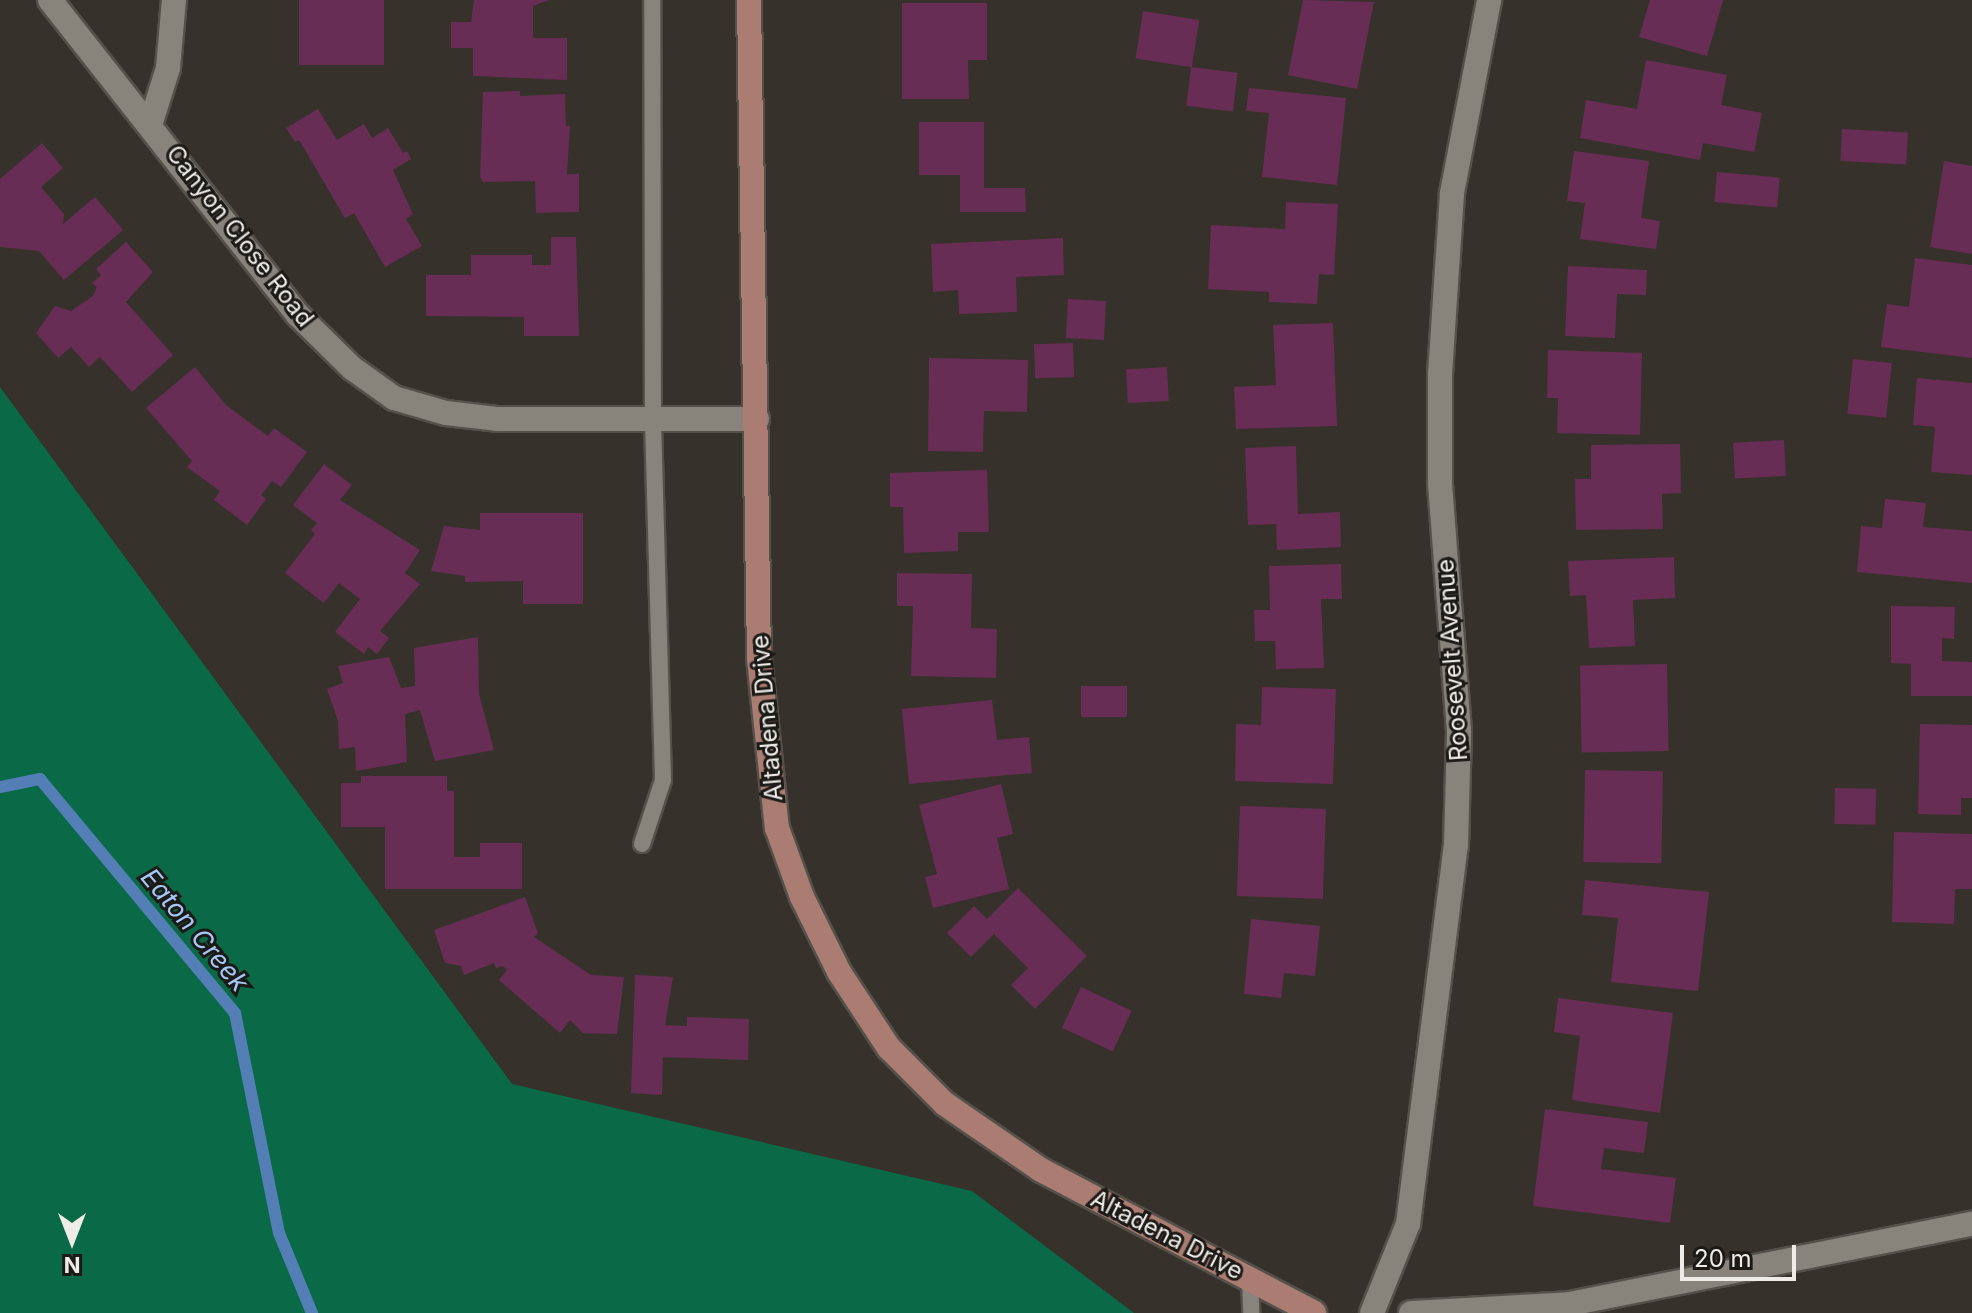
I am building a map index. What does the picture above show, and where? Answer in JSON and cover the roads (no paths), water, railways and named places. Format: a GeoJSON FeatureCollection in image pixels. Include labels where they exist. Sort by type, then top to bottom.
{"type":"FeatureCollection","features":[{"type":"Feature","properties":{"kind":"main road","name":"Altadena Drive"},"geometry":{"type":"LineString","coordinates":[[749,0],[759,658],[766,760],[782,842],[802,897],[839,972],[889,1048],[945,1104],[1041,1170],[1314,1313]]}},
{"type":"Feature","properties":{"kind":"street","name":"Canyon Close Road"},"geometry":{"type":"LineString","coordinates":[[50,0],[151,122],[298,315],[352,368],[394,398],[446,413],[497,419],[757,419]]}},
{"type":"Feature","properties":{"kind":"street"},"geometry":{"type":"LineString","coordinates":[[151,122],[168,68],[174,0]]}},
{"type":"Feature","properties":{"kind":"street","name":"Roosevelt Avenue"},"geometry":{"type":"LineString","coordinates":[[1372,1313],[1408,1224],[1456,846],[1459,731],[1440,482],[1440,374],[1452,193],[1489,0]]}},
{"type":"Feature","properties":{"kind":"street"},"geometry":{"type":"LineString","coordinates":[[1411,1313],[1566,1308],[1972,1224]]}},
{"type":"Feature","properties":{"kind":"lane"},"geometry":{"type":"LineString","coordinates":[[642,844],[663,780],[653,418],[652,0]]}},
{"type":"Feature","properties":{"kind":"lane"},"geometry":{"type":"LineString","coordinates":[[1250,1277],[1251,1313]]}},
{"type":"Feature","properties":{"kind":"waterway","name":"Eaton Creek"},"geometry":{"type":"LineString","coordinates":[[0,787],[40,779],[235,1013],[279,1233],[312,1313]]}}]}
